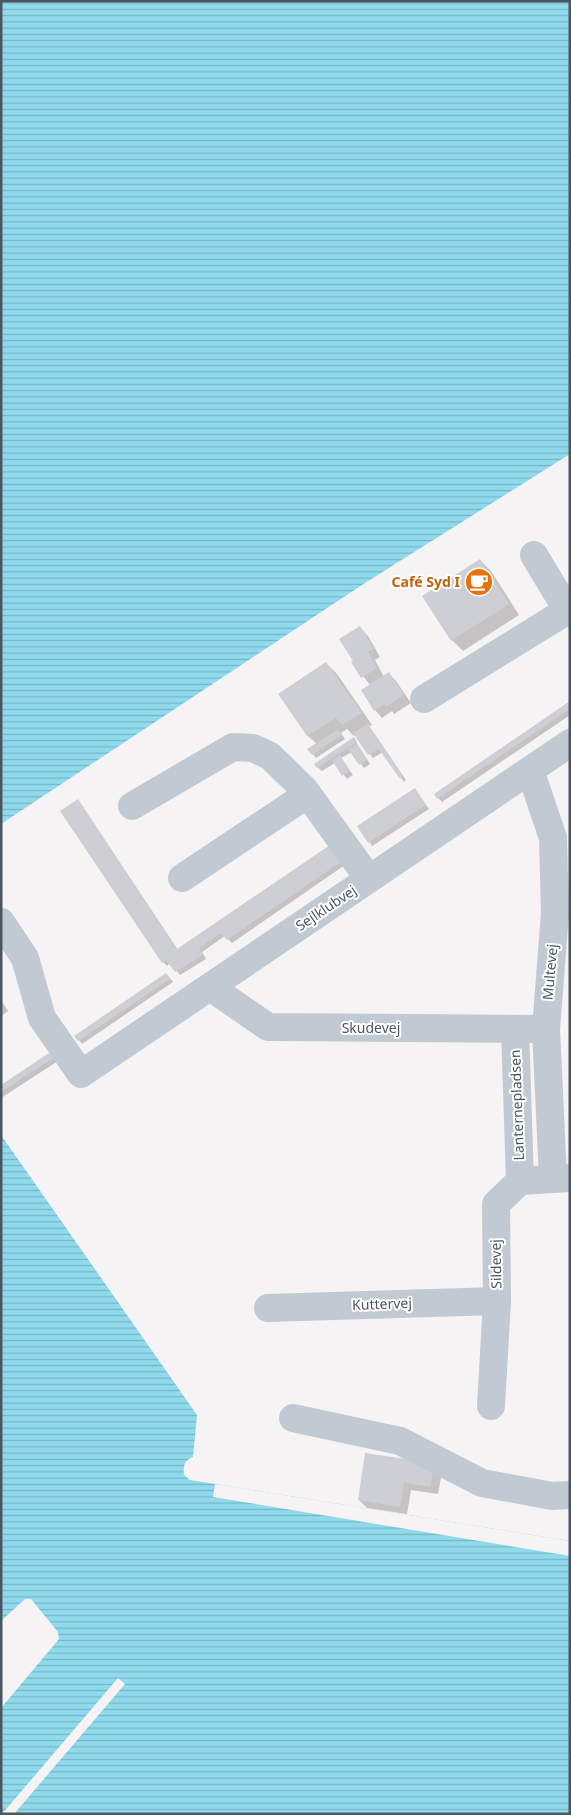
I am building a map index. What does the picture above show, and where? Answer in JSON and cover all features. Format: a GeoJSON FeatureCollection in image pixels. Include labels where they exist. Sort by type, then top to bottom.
{"type":"FeatureCollection","features":[{"type":"Feature","properties":{"kind":"street"},"geometry":{"type":"LineString","coordinates":[[424,699],[560,615],[569,612],[534,556]]}},
{"type":"Feature","properties":{"kind":"street","name":"Sejlklubvej"},"geometry":{"type":"LineString","coordinates":[[1,922],[25,958],[42,1018],[81,1074],[570,743]]}},
{"type":"Feature","properties":{"kind":"street"},"geometry":{"type":"LineString","coordinates":[[132,806],[233,747],[253,748],[270,756],[308,794],[369,879]]}},
{"type":"Feature","properties":{"kind":"street","name":"Multevej"},"geometry":{"type":"LineString","coordinates":[[530,770],[553,838],[562,913],[546,1029],[561,1178]]}},
{"type":"Feature","properties":{"kind":"street"},"geometry":{"type":"LineString","coordinates":[[182,878],[308,794]]}},
{"type":"Feature","properties":{"kind":"street","name":"Skudevej"},"geometry":{"type":"LineString","coordinates":[[210,987],[268,1027],[546,1029]]}},
{"type":"Feature","properties":{"kind":"street","name":"Lanternepladsen"},"geometry":{"type":"LineString","coordinates":[[515,1029],[520,1181]]}},
{"type":"Feature","properties":{"kind":"street"},"geometry":{"type":"LineString","coordinates":[[520,1181],[561,1178]]}},
{"type":"Feature","properties":{"kind":"street","name":"Sildevej"},"geometry":{"type":"LineString","coordinates":[[491,1406],[497,1301],[496,1204],[520,1181]]}},
{"type":"Feature","properties":{"kind":"street","name":"Kuttervej"},"geometry":{"type":"LineString","coordinates":[[268,1308],[497,1301]]}},
{"type":"Feature","properties":{"kind":"street"},"geometry":{"type":"LineString","coordinates":[[293,1418],[400,1441],[482,1484],[552,1496],[570,1495]]}},
{"type":"Feature","properties":{"kind":"water"},"geometry":{"type":"Polygon","coordinates":[[[1,1],[570,1],[570,454],[365,583],[1,824],[1,1]]]}},
{"type":"Feature","properties":{"kind":"water"},"geometry":{"type":"Polygon","coordinates":[[[1,1135],[197,1415],[193,1457],[186,1462],[184,1469],[184,1475],[190,1480],[570,1541],[570,1814],[1,1814],[1,1708],[59,1639],[58,1632],[31,1599],[25,1599],[1,1621],[1,1135]]]}},
{"type":"Feature","properties":{"kind":"pier"},"geometry":{"type":"Polygon","coordinates":[[[215,1484],[570,1541],[570,1556],[213,1497],[215,1484]]]}},
{"type":"Feature","properties":{"kind":"pier"},"geometry":{"type":"Polygon","coordinates":[[[118,1678],[125,1684],[14,1814],[2,1814],[118,1678]]]}},
{"type":"Feature","properties":{"kind":"building"},"geometry":{"type":"Polygon","coordinates":[[[480,559],[509,604],[451,641],[422,596],[480,559]]]}},
{"type":"Feature","properties":{"kind":"building"},"geometry":{"type":"Polygon","coordinates":[[[360,626],[374,649],[368,652],[377,668],[361,678],[339,639],[360,626]]]}},
{"type":"Feature","properties":{"kind":"building"},"geometry":{"type":"Polygon","coordinates":[[[326,662],[362,713],[342,725],[336,718],[307,736],[278,694],[326,662]]]}},
{"type":"Feature","properties":{"kind":"building"},"geometry":{"type":"Polygon","coordinates":[[[389,672],[404,695],[386,707],[384,704],[374,711],[361,690],[389,672]]]}},
{"type":"Feature","properties":{"kind":"building"},"geometry":{"type":"Polygon","coordinates":[[[570,701],[570,709],[437,799],[434,794],[570,701]]]}},
{"type":"Feature","properties":{"kind":"building"},"geometry":{"type":"Polygon","coordinates":[[[368,724],[403,776],[400,779],[379,749],[368,755],[353,733],[368,724]]]}},
{"type":"Feature","properties":{"kind":"building"},"geometry":{"type":"Polygon","coordinates":[[[338,729],[342,735],[312,755],[307,749],[338,729]]]}},
{"type":"Feature","properties":{"kind":"building"},"geometry":{"type":"Polygon","coordinates":[[[354,737],[357,742],[317,768],[314,764],[354,737]]]}},
{"type":"Feature","properties":{"kind":"building"},"geometry":{"type":"Polygon","coordinates":[[[357,744],[367,760],[359,765],[348,749],[357,744]]]}},
{"type":"Feature","properties":{"kind":"building"},"geometry":{"type":"Polygon","coordinates":[[[340,755],[350,771],[342,776],[332,760],[340,755]]]}},
{"type":"Feature","properties":{"kind":"building"},"geometry":{"type":"Polygon","coordinates":[[[415,788],[426,805],[368,843],[357,826],[415,788]]]}},
{"type":"Feature","properties":{"kind":"building"},"geometry":{"type":"Polygon","coordinates":[[[78,799],[177,949],[330,845],[342,861],[227,940],[221,933],[199,948],[203,955],[175,972],[166,960],[162,963],[60,811],[78,799]]]}},
{"type":"Feature","properties":{"kind":"building"},"geometry":{"type":"Polygon","coordinates":[[[166,973],[170,978],[78,1041],[74,1036],[166,973]]]}},
{"type":"Feature","properties":{"kind":"building"},"geometry":{"type":"Polygon","coordinates":[[[52,1051],[55,1057],[1,1092],[1,1085],[52,1051]]]}},
{"type":"Feature","properties":{"kind":"building"},"geometry":{"type":"Polygon","coordinates":[[[365,1453],[434,1463],[431,1487],[404,1483],[400,1507],[358,1500],[365,1453]]]}},
{"type":"Feature","properties":{"kind":"place","name":"Café Syd I"},"geometry":{"type":"Point","coordinates":[479,582]}}]}
